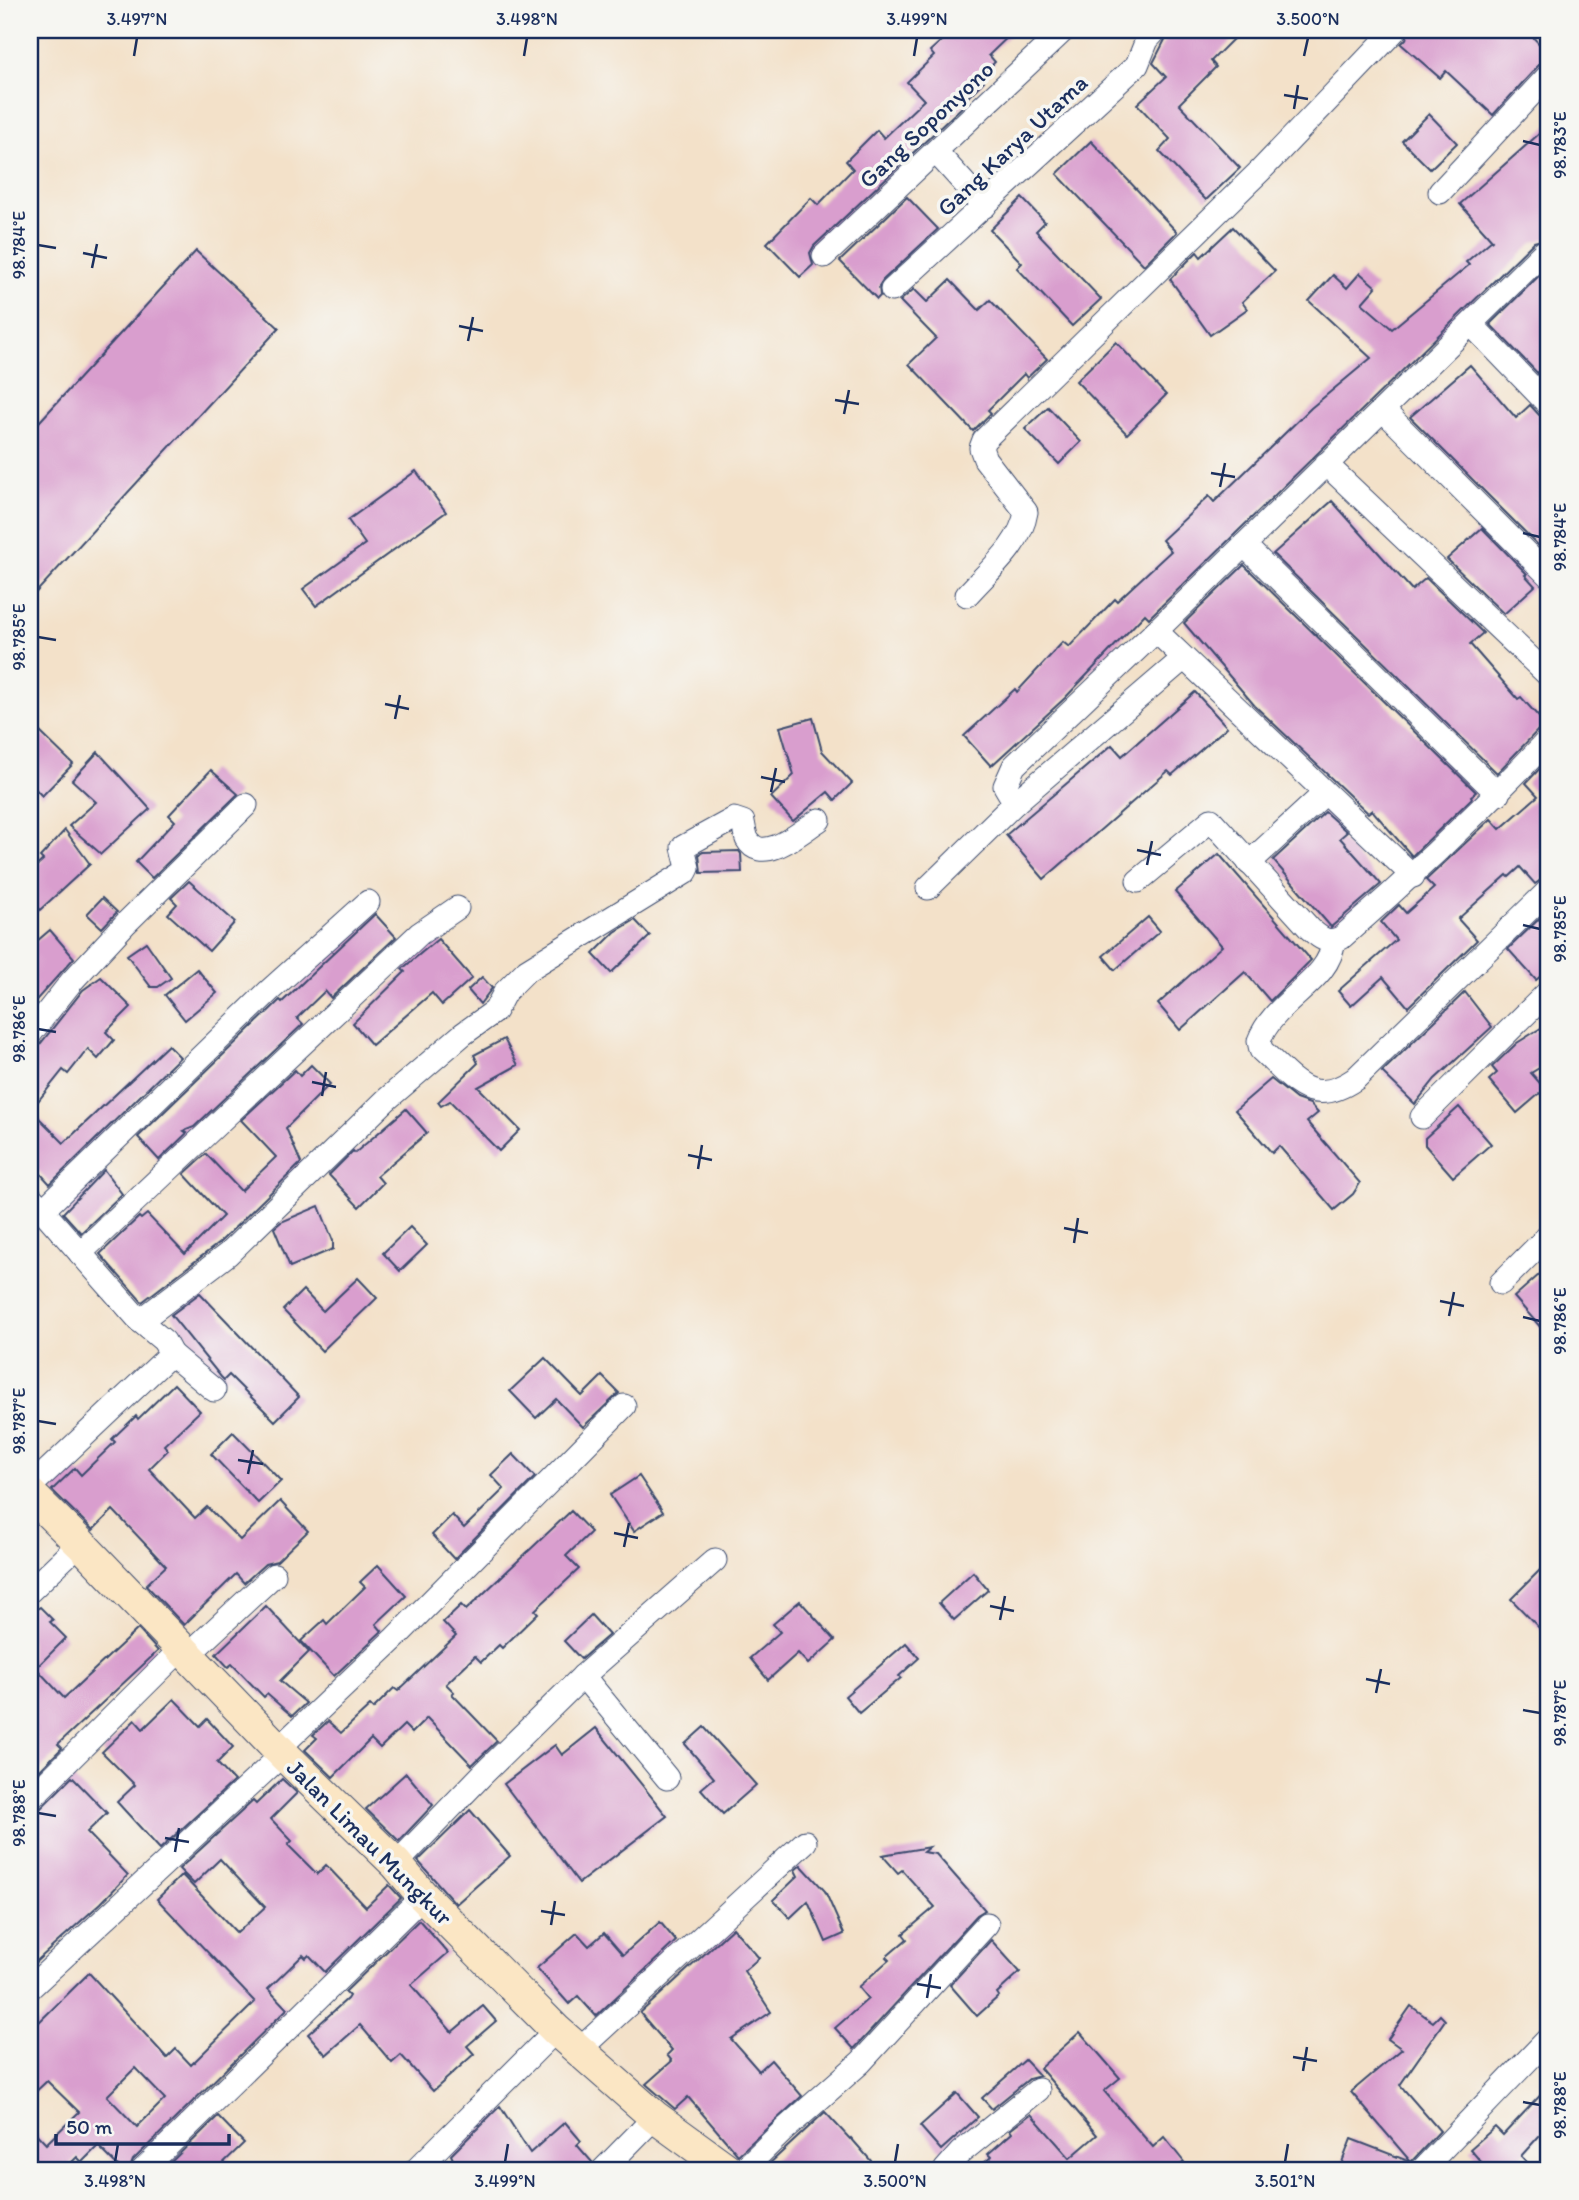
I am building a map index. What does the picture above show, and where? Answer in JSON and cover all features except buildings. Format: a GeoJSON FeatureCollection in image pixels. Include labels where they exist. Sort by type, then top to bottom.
{"type":"FeatureCollection","features":[{"type":"Feature","properties":{"kind":"street","name":"Gang Soponyono"},"geometry":{"type":"LineString","coordinates":[[824,256],[1064,30]]}},
{"type":"Feature","properties":{"kind":"street","name":"Gang Karya Utama"},"geometry":{"type":"LineString","coordinates":[[892,290],[1137,65],[1147,40],[1156,30]]}},
{"type":"Feature","properties":{"kind":"street"},"geometry":{"type":"LineString","coordinates":[[967,594],[1016,539],[1024,526],[1026,512],[985,458],[981,448],[984,440],[1261,170],[1395,30]]}},
{"type":"Feature","properties":{"kind":"street"},"geometry":{"type":"LineString","coordinates":[[1440,192],[1549,75]]}},
{"type":"Feature","properties":{"kind":"street"},"geometry":{"type":"LineString","coordinates":[[936,152],[985,206]]}},
{"type":"Feature","properties":{"kind":"street"},"geometry":{"type":"LineString","coordinates":[[1015,803],[1005,786],[1014,766],[1544,252],[1549,252]]}},
{"type":"Feature","properties":{"kind":"street"},"geometry":{"type":"LineString","coordinates":[[1471,324],[1549,405]]}},
{"type":"Feature","properties":{"kind":"street"},"geometry":{"type":"LineString","coordinates":[[1383,410],[1549,576]]}},
{"type":"Feature","properties":{"kind":"street"},"geometry":{"type":"LineString","coordinates":[[1326,464],[1549,676]]}},
{"type":"Feature","properties":{"kind":"street"},"geometry":{"type":"LineString","coordinates":[[1244,545],[1498,794]]}},
{"type":"Feature","properties":{"kind":"street"},"geometry":{"type":"LineString","coordinates":[[1156,631],[1413,876]]}},
{"type":"Feature","properties":{"kind":"street"},"geometry":{"type":"LineString","coordinates":[[928,888],[1015,803],[1183,659]]}},
{"type":"Feature","properties":{"kind":"street"},"geometry":{"type":"LineString","coordinates":[[1138,881],[1211,820],[1317,935],[1333,942],[1413,876],[1498,794],[1549,739]]}},
{"type":"Feature","properties":{"kind":"street"},"geometry":{"type":"LineString","coordinates":[[1249,863],[1325,793]]}},
{"type":"Feature","properties":{"kind":"street"},"geometry":{"type":"LineString","coordinates":[[30,1034],[72,981],[126,923],[246,805]]}},
{"type":"Feature","properties":{"kind":"street"},"geometry":{"type":"LineString","coordinates":[[140,1321],[228,1254],[386,1100],[463,1034],[495,1011],[505,992],[527,970],[686,872],[688,869],[683,847],[734,819],[743,822],[748,841],[757,847],[773,849],[819,820]]}},
{"type":"Feature","properties":{"kind":"street"},"geometry":{"type":"LineString","coordinates":[[1333,942],[1332,954],[1322,970],[1269,1020],[1259,1041],[1262,1050],[1305,1090],[1321,1093],[1339,1090],[1355,1079],[1549,890]]}},
{"type":"Feature","properties":{"kind":"street"},"geometry":{"type":"LineString","coordinates":[[214,1390],[171,1354],[164,1341],[140,1321],[36,1203],[368,902]]}},
{"type":"Feature","properties":{"kind":"street"},"geometry":{"type":"LineString","coordinates":[[80,1253],[419,934],[457,908]]}},
{"type":"Feature","properties":{"kind":"street"},"geometry":{"type":"LineString","coordinates":[[1422,1117],[1549,991]]}},
{"type":"Feature","properties":{"kind":"street"},"geometry":{"type":"LineString","coordinates":[[1502,1283],[1549,1236]]}},
{"type":"Feature","properties":{"kind":"street"},"geometry":{"type":"LineString","coordinates":[[30,1487],[171,1354]]}},
{"type":"Feature","properties":{"kind":"street"},"geometry":{"type":"LineString","coordinates":[[30,1988],[280,1752],[624,1406]]}},
{"type":"Feature","properties":{"kind":"street","name":"Jalan Limau Mungkur"},"geometry":{"type":"LineString","coordinates":[[30,1494],[280,1752],[396,1864],[423,1896],[567,2041],[654,2117],[728,2170]]}},
{"type":"Feature","properties":{"kind":"street"},"geometry":{"type":"LineString","coordinates":[[30,1591],[80,1543]]}},
{"type":"Feature","properties":{"kind":"street"},"geometry":{"type":"LineString","coordinates":[[396,1864],[583,1676],[715,1560]]}},
{"type":"Feature","properties":{"kind":"street"},"geometry":{"type":"LineString","coordinates":[[30,1799],[184,1652],[274,1575]]}},
{"type":"Feature","properties":{"kind":"street"},"geometry":{"type":"LineString","coordinates":[[583,1676],[667,1778]]}},
{"type":"Feature","properties":{"kind":"street"},"geometry":{"type":"LineString","coordinates":[[416,2170],[804,1842]]}},
{"type":"Feature","properties":{"kind":"street"},"geometry":{"type":"LineString","coordinates":[[143,2170],[423,1896]]}},
{"type":"Feature","properties":{"kind":"street"},"geometry":{"type":"LineString","coordinates":[[743,2170],[861,2062],[987,1924]]}},
{"type":"Feature","properties":{"kind":"street"},"geometry":{"type":"LineString","coordinates":[[1422,2170],[1549,2038]]}},
{"type":"Feature","properties":{"kind":"street"},"geometry":{"type":"LineString","coordinates":[[945,2170],[960,2153],[1038,2090]]}},
{"type":"Feature","properties":{"kind":"street"},"geometry":{"type":"LineString","coordinates":[[603,2170],[654,2117]]}}]}
